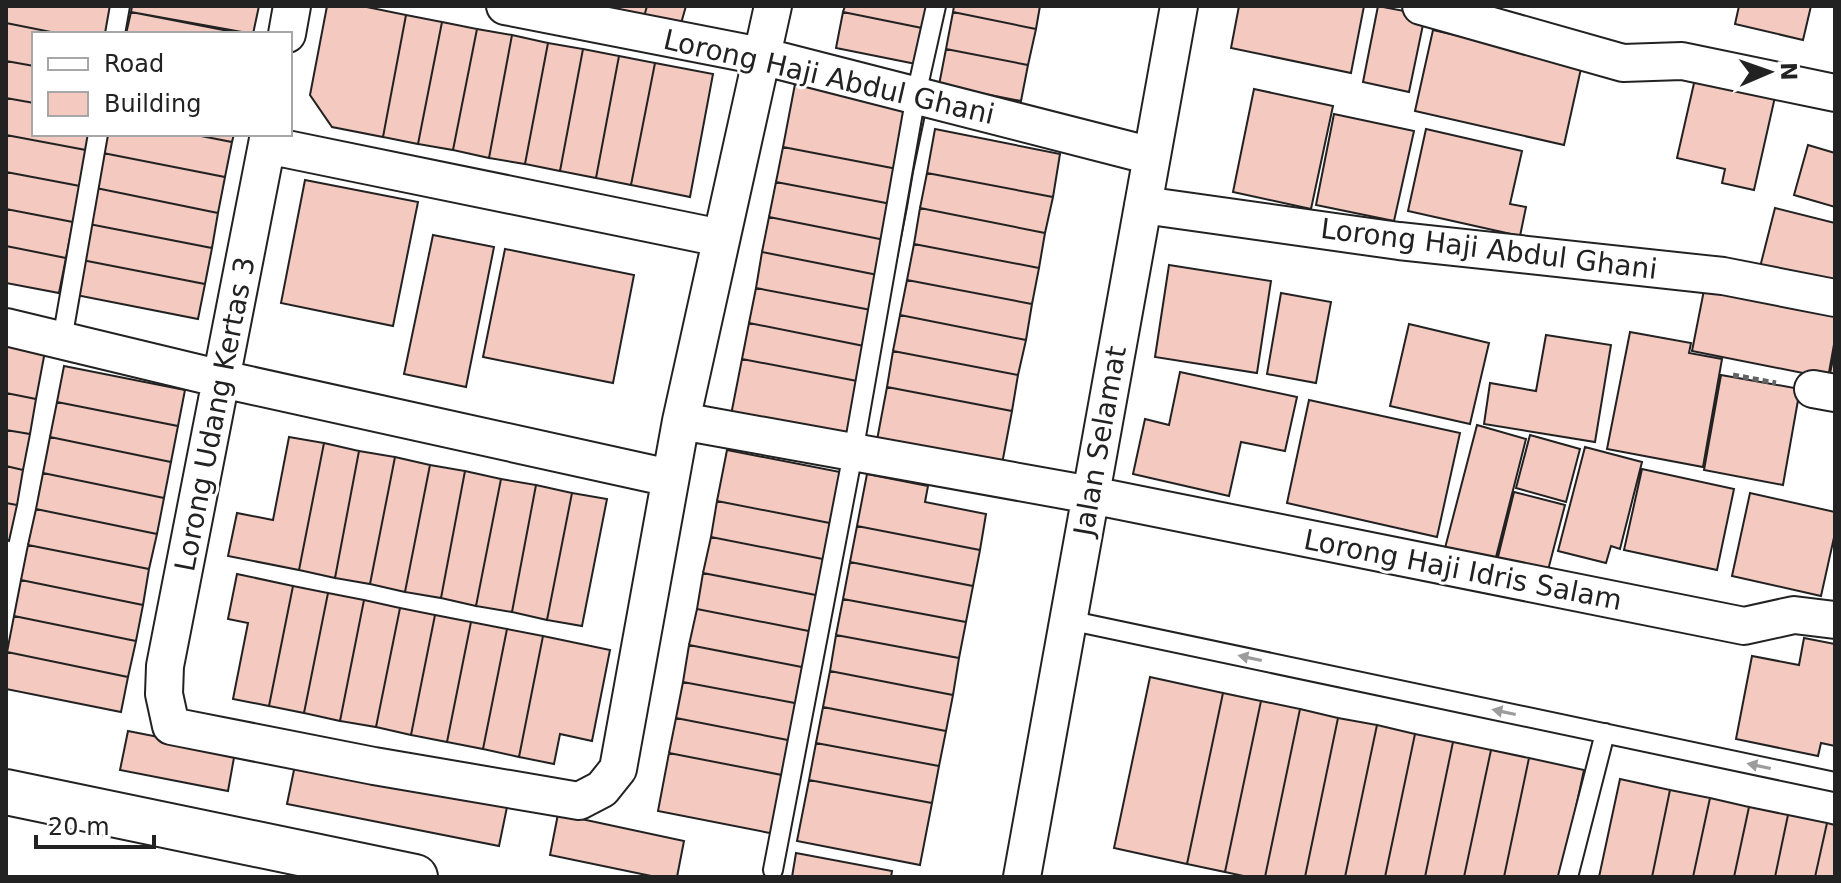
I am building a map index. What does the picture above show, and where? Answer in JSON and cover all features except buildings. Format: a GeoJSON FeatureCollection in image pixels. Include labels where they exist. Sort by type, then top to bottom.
{"type":"FeatureCollection","features":[{"type":"Feature","properties":{"kind":"main road"},"geometry":{"type":"LineString","coordinates":[[6,792],[415,877]]}},
{"type":"Feature","properties":{"kind":"street"},"geometry":{"type":"LineString","coordinates":[[287,32],[292,6]]}},
{"type":"Feature","properties":{"kind":"street","name":"Lorong Haji Abdul Ghani"},"geometry":{"type":"LineString","coordinates":[[505,6],[761,56],[1152,156]]}},
{"type":"Feature","properties":{"kind":"street"},"geometry":{"type":"LineString","coordinates":[[6,327],[222,379],[670,478],[773,6]]}},
{"type":"Feature","properties":{"kind":"street","name":"Jalan Selamat"},"geometry":{"type":"LineString","coordinates":[[1022,877],[1179,6]]}},
{"type":"Feature","properties":{"kind":"street"},"geometry":{"type":"LineString","coordinates":[[1421,6],[1623,63],[1682,61],[1835,93]]}},
{"type":"Feature","properties":{"kind":"street"},"geometry":{"type":"LineString","coordinates":[[268,140],[721,238]]}},
{"type":"Feature","properties":{"kind":"street","name":"Lorong Udang Kertas 3"},"geometry":{"type":"LineString","coordinates":[[268,140],[165,666],[164,694],[171,726],[374,766],[579,801],[602,789],[618,769],[670,478]]}},
{"type":"Feature","properties":{"kind":"street","name":"Lorong Haji Abdul Ghani"},"geometry":{"type":"LineString","coordinates":[[1143,205],[1399,241],[1723,276],[1835,298]]}},
{"type":"Feature","properties":{"kind":"street","name":"Lorong Haji Idris Salam"},"geometry":{"type":"LineString","coordinates":[[681,421],[1091,495],[1744,626],[1794,615],[1835,620]]}},
{"type":"Feature","properties":{"kind":"lane"},"geometry":{"type":"LineString","coordinates":[[115,32],[120,6]]}},
{"type":"Feature","properties":{"kind":"lane"},"geometry":{"type":"LineString","coordinates":[[773,870],[853,453],[916,95],[936,6]]}},
{"type":"Feature","properties":{"kind":"lane"},"geometry":{"type":"LineString","coordinates":[[62,340],[98,136]]}},
{"type":"Feature","properties":{"kind":"lane"},"geometry":{"type":"LineString","coordinates":[[1068,620],[1835,782]]}},
{"type":"Feature","properties":{"kind":"lane"},"geometry":{"type":"LineString","coordinates":[[1568,877],[1605,733]]}},
{"type":"Feature","properties":{"kind":"lane"},"geometry":{"type":"LineString","coordinates":[[1030,830],[1041,877]]}}]}
